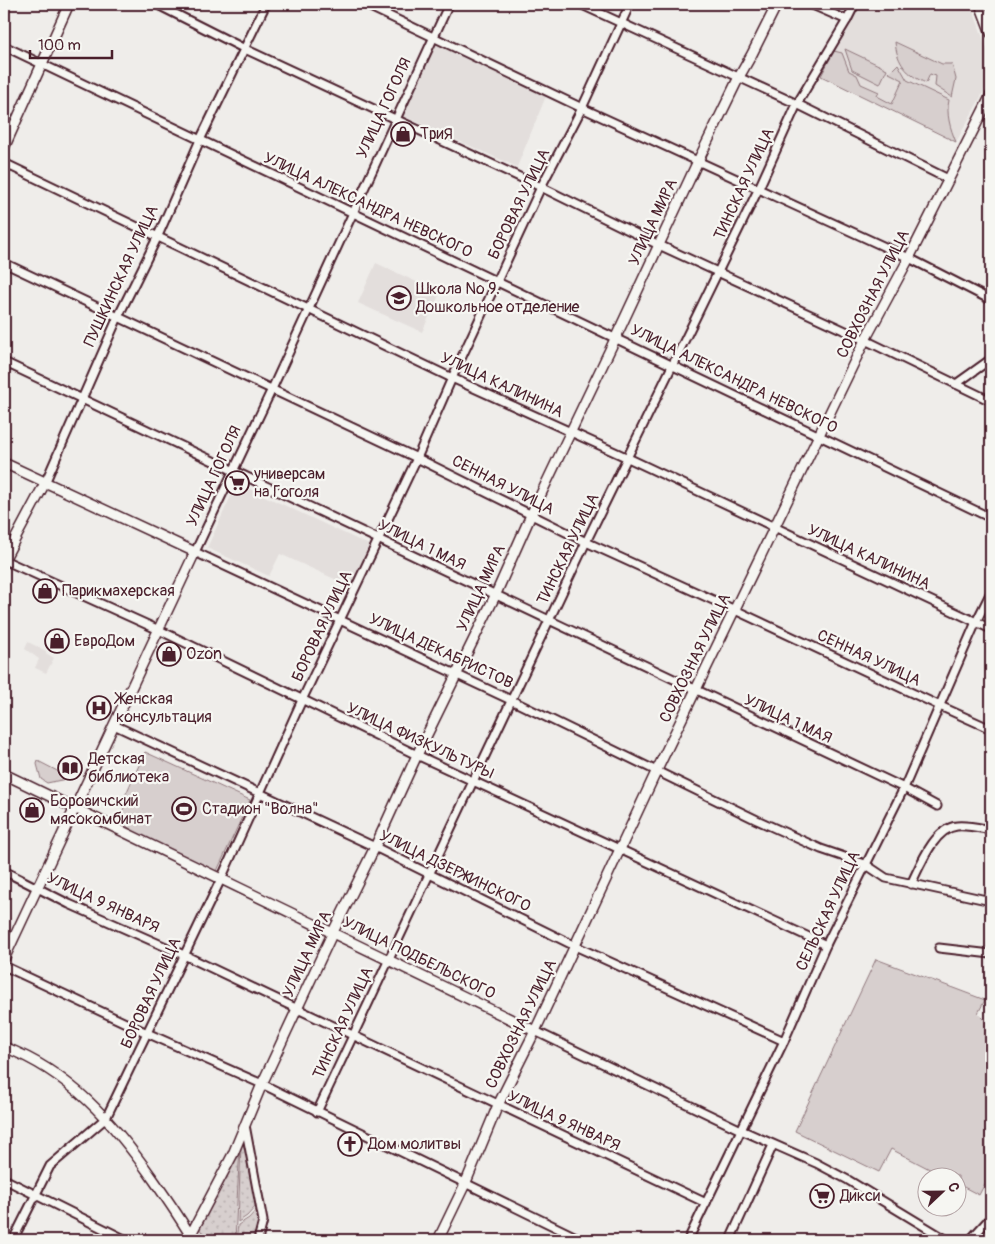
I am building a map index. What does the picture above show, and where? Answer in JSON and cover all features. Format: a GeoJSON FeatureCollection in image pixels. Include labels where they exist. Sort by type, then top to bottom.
{"type":"FeatureCollection","features":[{"type":"Feature","properties":{"kind":"main road"},"geometry":{"type":"LineString","coordinates":[[4,148],[70,4]]}},
{"type":"Feature","properties":{"kind":"main road","name":"УЛИЦА МИРА"},"geometry":{"type":"LineString","coordinates":[[190,1239],[233,1154],[262,1084],[333,932],[495,596],[531,515],[698,161],[777,4]]}},
{"type":"Feature","properties":{"kind":"main road"},"geometry":{"type":"LineString","coordinates":[[980,4],[991,33]]}},
{"type":"Feature","properties":{"kind":"main road","name":"СОВХОЗНАЯ УЛИЦА"},"geometry":{"type":"LineString","coordinates":[[438,1240],[466,1182],[498,1105],[535,1031],[657,770],[774,527],[865,340],[909,258],[991,95]]}},
{"type":"Feature","properties":{"kind":"main road","name":"УЛИЦА ДЕКАБРИСТОВ"},"geometry":{"type":"LineString","coordinates":[[4,463],[195,552]]}},
{"type":"Feature","properties":{"kind":"main road","name":"ПУШКИНСКАЯ УЛИЦА"},"geometry":{"type":"LineString","coordinates":[[4,560],[45,483]]}},
{"type":"Feature","properties":{"kind":"main road","name":"УЛИЦА ГОГОЛЯ"},"geometry":{"type":"LineString","coordinates":[[4,959],[195,552]]}},
{"type":"Feature","properties":{"kind":"main road","name":"УЛИЦА ПОДБЕЛЬСКОГО"},"geometry":{"type":"LineString","coordinates":[[4,774],[535,1031]]}},
{"type":"Feature","properties":{"kind":"main road"},"geometry":{"type":"LineString","coordinates":[[4,1047],[21,1053],[54,1073],[84,1096],[106,1118],[142,1164],[190,1239]]}},
{"type":"Feature","properties":{"kind":"street"},"geometry":{"type":"LineString","coordinates":[[156,4],[245,49],[541,187],[659,245],[865,340],[991,401]]}},
{"type":"Feature","properties":{"kind":"street","name":"ПУШКИНСКАЯ УЛИЦА"},"geometry":{"type":"LineString","coordinates":[[45,483],[118,317],[157,238],[200,140],[266,4]]}},
{"type":"Feature","properties":{"kind":"street"},"geometry":{"type":"LineString","coordinates":[[364,4],[582,108],[909,258],[991,300]]}},
{"type":"Feature","properties":{"kind":"street","name":"УЛИЦА ГОГОЛЯ"},"geometry":{"type":"LineString","coordinates":[[195,552],[449,4]]}},
{"type":"Feature","properties":{"kind":"street"},"geometry":{"type":"LineString","coordinates":[[580,4],[797,104],[948,179]]}},
{"type":"Feature","properties":{"kind":"street","name":"БОРОВАЯ УЛИЦА"},"geometry":{"type":"LineString","coordinates":[[13,1240],[50,1166],[106,1118],[221,879],[302,700],[417,458],[541,187],[582,108],[630,4]]}},
{"type":"Feature","properties":{"kind":"street"},"geometry":{"type":"LineString","coordinates":[[810,4],[847,20]]}},
{"type":"Feature","properties":{"kind":"street","name":"ТИНСКАЯ УЛИЦА"},"geometry":{"type":"LineString","coordinates":[[317,1112],[586,542],[759,188],[797,104],[855,4]]}},
{"type":"Feature","properties":{"kind":"street","name":"УЛИЦА АЛЕКСАНДРА НЕВСКОГО"},"geometry":{"type":"LineString","coordinates":[[4,46],[352,214],[819,434],[991,518]]}},
{"type":"Feature","properties":{"kind":"street","name":"УЛИЦА КАЛИНИНА"},"geometry":{"type":"LineString","coordinates":[[4,163],[452,378],[628,458],[991,629]]}},
{"type":"Feature","properties":{"kind":"street","name":"СЕННАЯ УЛИЦА"},"geometry":{"type":"LineString","coordinates":[[4,263],[417,458],[586,542],[991,729]]}},
{"type":"Feature","properties":{"kind":"street"},"geometry":{"type":"LineString","coordinates":[[956,384],[991,359]]}},
{"type":"Feature","properties":{"kind":"street","name":"УЛИЦА 1 МАЯ"},"geometry":{"type":"LineString","coordinates":[[4,362],[80,400],[904,788],[936,806]]}},
{"type":"Feature","properties":{"kind":"street","name":"УЛИЦА ДЕКАБРИСТОВ"},"geometry":{"type":"LineString","coordinates":[[195,552],[821,849],[865,864],[886,878],[991,900]]}},
{"type":"Feature","properties":{"kind":"street","name":"УЛИЦА ФИЗКУЛЬТУРЫ"},"geometry":{"type":"LineString","coordinates":[[4,560],[158,630],[473,782],[826,945]]}},
{"type":"Feature","properties":{"kind":"street","name":"СЕЛЬСКАЯ УЛИЦА"},"geometry":{"type":"LineString","coordinates":[[688,1240],[784,1040],[826,945],[904,788],[976,622],[991,592]]}},
{"type":"Feature","properties":{"kind":"street","name":"УЛИЦА ДЗЕРЖИНСКОГО"},"geometry":{"type":"LineString","coordinates":[[114,725],[430,873],[574,946],[784,1040]]}},
{"type":"Feature","properties":{"kind":"street"},"geometry":{"type":"LineString","coordinates":[[911,884],[937,836],[945,830],[955,826],[991,830]]}},
{"type":"Feature","properties":{"kind":"street","name":"УЛИЦА 9 ЯНВАРЯ"},"geometry":{"type":"LineString","coordinates":[[4,871],[69,904],[184,955],[706,1203]]}},
{"type":"Feature","properties":{"kind":"street"},"geometry":{"type":"LineString","coordinates":[[939,948],[991,954]]}},
{"type":"Feature","properties":{"kind":"street"},"geometry":{"type":"LineString","coordinates":[[4,966],[147,1034],[262,1084],[582,1240]]}},
{"type":"Feature","properties":{"kind":"street","name":"УЛИЦА ПОДБЕЛЬСКОГО"},"geometry":{"type":"LineString","coordinates":[[535,1031],[772,1145],[816,1163],[848,1180],[947,1240]]}},
{"type":"Feature","properties":{"kind":"street"},"geometry":{"type":"LineString","coordinates":[[245,1125],[263,1222],[258,1240]]}},
{"type":"Feature","properties":{"kind":"street"},"geometry":{"type":"LineString","coordinates":[[730,1240],[772,1145]]}},
{"type":"Feature","properties":{"kind":"street"},"geometry":{"type":"LineString","coordinates":[[4,1179],[126,1240]]}},
{"type":"Feature","properties":{"kind":"street"},"geometry":{"type":"LineString","coordinates":[[970,1240],[991,1217]]}},
{"type":"Feature","properties":{"kind":"shaded area"},"geometry":{"type":"Polygon","coordinates":[[[857,4],[971,4],[989,55],[987,86],[956,142],[821,76],[857,4]]]}},
{"type":"Feature","properties":{"kind":"shaded area"},"geometry":{"type":"Polygon","coordinates":[[[435,42],[546,96],[517,167],[401,115],[435,42]]]}},
{"type":"Feature","properties":{"kind":"shaded area"},"geometry":{"type":"Polygon","coordinates":[[[895,42],[942,64],[952,64],[956,79],[952,97],[935,86],[936,76],[930,74],[926,83],[908,72],[898,56],[895,42]]]}},
{"type":"Feature","properties":{"kind":"shaded area"},"geometry":{"type":"Polygon","coordinates":[[[845,49],[887,69],[880,84],[852,70],[845,49]]]}},
{"type":"Feature","properties":{"kind":"shaded area"},"geometry":{"type":"Polygon","coordinates":[[[834,51],[842,53],[849,71],[857,75],[861,84],[879,92],[877,96],[892,104],[903,80],[889,73],[898,64],[907,80],[949,100],[949,121],[956,142],[821,76],[834,51]]]}},
{"type":"Feature","properties":{"kind":"shaded area","name":"Школа № 9. Дошкольное отделение"},"geometry":{"type":"Polygon","coordinates":[[[376,263],[440,293],[422,332],[358,303],[376,263]]]}},
{"type":"Feature","properties":{"kind":"shaded area"},"geometry":{"type":"Polygon","coordinates":[[[237,483],[369,545],[350,586],[280,554],[269,576],[207,548],[237,483]]]}},
{"type":"Feature","properties":{"kind":"shaded area"},"geometry":{"type":"Polygon","coordinates":[[[28,642],[46,651],[46,653],[54,658],[46,673],[35,668],[39,659],[25,649],[28,642]]]}},
{"type":"Feature","properties":{"kind":"shaded area","name":"Стадион \"Волна\""},"geometry":{"type":"Polygon","coordinates":[[[145,752],[250,800],[216,873],[151,842],[118,819],[129,798],[125,796],[145,752]]]}},
{"type":"Feature","properties":{"kind":"shaded area"},"geometry":{"type":"Polygon","coordinates":[[[38,761],[67,776],[66,779],[47,783],[41,779],[38,761]]]}},
{"type":"Feature","properties":{"kind":"shaded area"},"geometry":{"type":"Polygon","coordinates":[[[876,959],[985,1000],[978,1013],[991,1026],[991,1172],[979,1195],[968,1189],[968,1166],[924,1166],[891,1149],[879,1172],[795,1131],[876,959]]]}},
{"type":"Feature","properties":{"kind":"shaded area"},"geometry":{"type":"Polygon","coordinates":[[[243,1141],[256,1206],[238,1222],[241,1145],[243,1141]]]}},
{"type":"Feature","properties":{"kind":"shaded area"},"geometry":{"type":"Polygon","coordinates":[[[240,1145],[235,1240],[208,1240],[199,1228],[240,1145]]]}},
{"type":"Feature","properties":{"kind":"shaded area"},"geometry":{"type":"Polygon","coordinates":[[[257,1209],[260,1223],[255,1240],[236,1240],[238,1225],[249,1218],[257,1209]]]}},
{"type":"Feature","properties":{"kind":"place","name":"ТриЯ"},"geometry":{"type":"Point","coordinates":[403,134]}},
{"type":"Feature","properties":{"kind":"place","name":"Школа № 9. Дошкольное отделение"},"geometry":{"type":"Point","coordinates":[399,298]}},
{"type":"Feature","properties":{"kind":"place","name":"универсам на Гоголя"},"geometry":{"type":"Point","coordinates":[237,483]}},
{"type":"Feature","properties":{"kind":"place","name":"Парикмахерская"},"geometry":{"type":"Point","coordinates":[45,591]}},
{"type":"Feature","properties":{"kind":"place","name":"ЕвроДом"},"geometry":{"type":"Point","coordinates":[57,641]}},
{"type":"Feature","properties":{"kind":"place","name":"Ozon"},"geometry":{"type":"Point","coordinates":[169,654]}},
{"type":"Feature","properties":{"kind":"place","name":"Женская консультация"},"geometry":{"type":"Point","coordinates":[99,708]}},
{"type":"Feature","properties":{"kind":"place","name":"Детская библиотека"},"geometry":{"type":"Point","coordinates":[70,768]}},
{"type":"Feature","properties":{"kind":"place","name":"Стадион \"Волна\""},"geometry":{"type":"Point","coordinates":[184,809]}},
{"type":"Feature","properties":{"kind":"place","name":"Боровичский мясокомбинат"},"geometry":{"type":"Point","coordinates":[32,810]}},
{"type":"Feature","properties":{"kind":"place","name":"Дом молитвы"},"geometry":{"type":"Point","coordinates":[350,1144]}},
{"type":"Feature","properties":{"kind":"place","name":"Дикси"},"geometry":{"type":"Point","coordinates":[822,1196]}}]}
